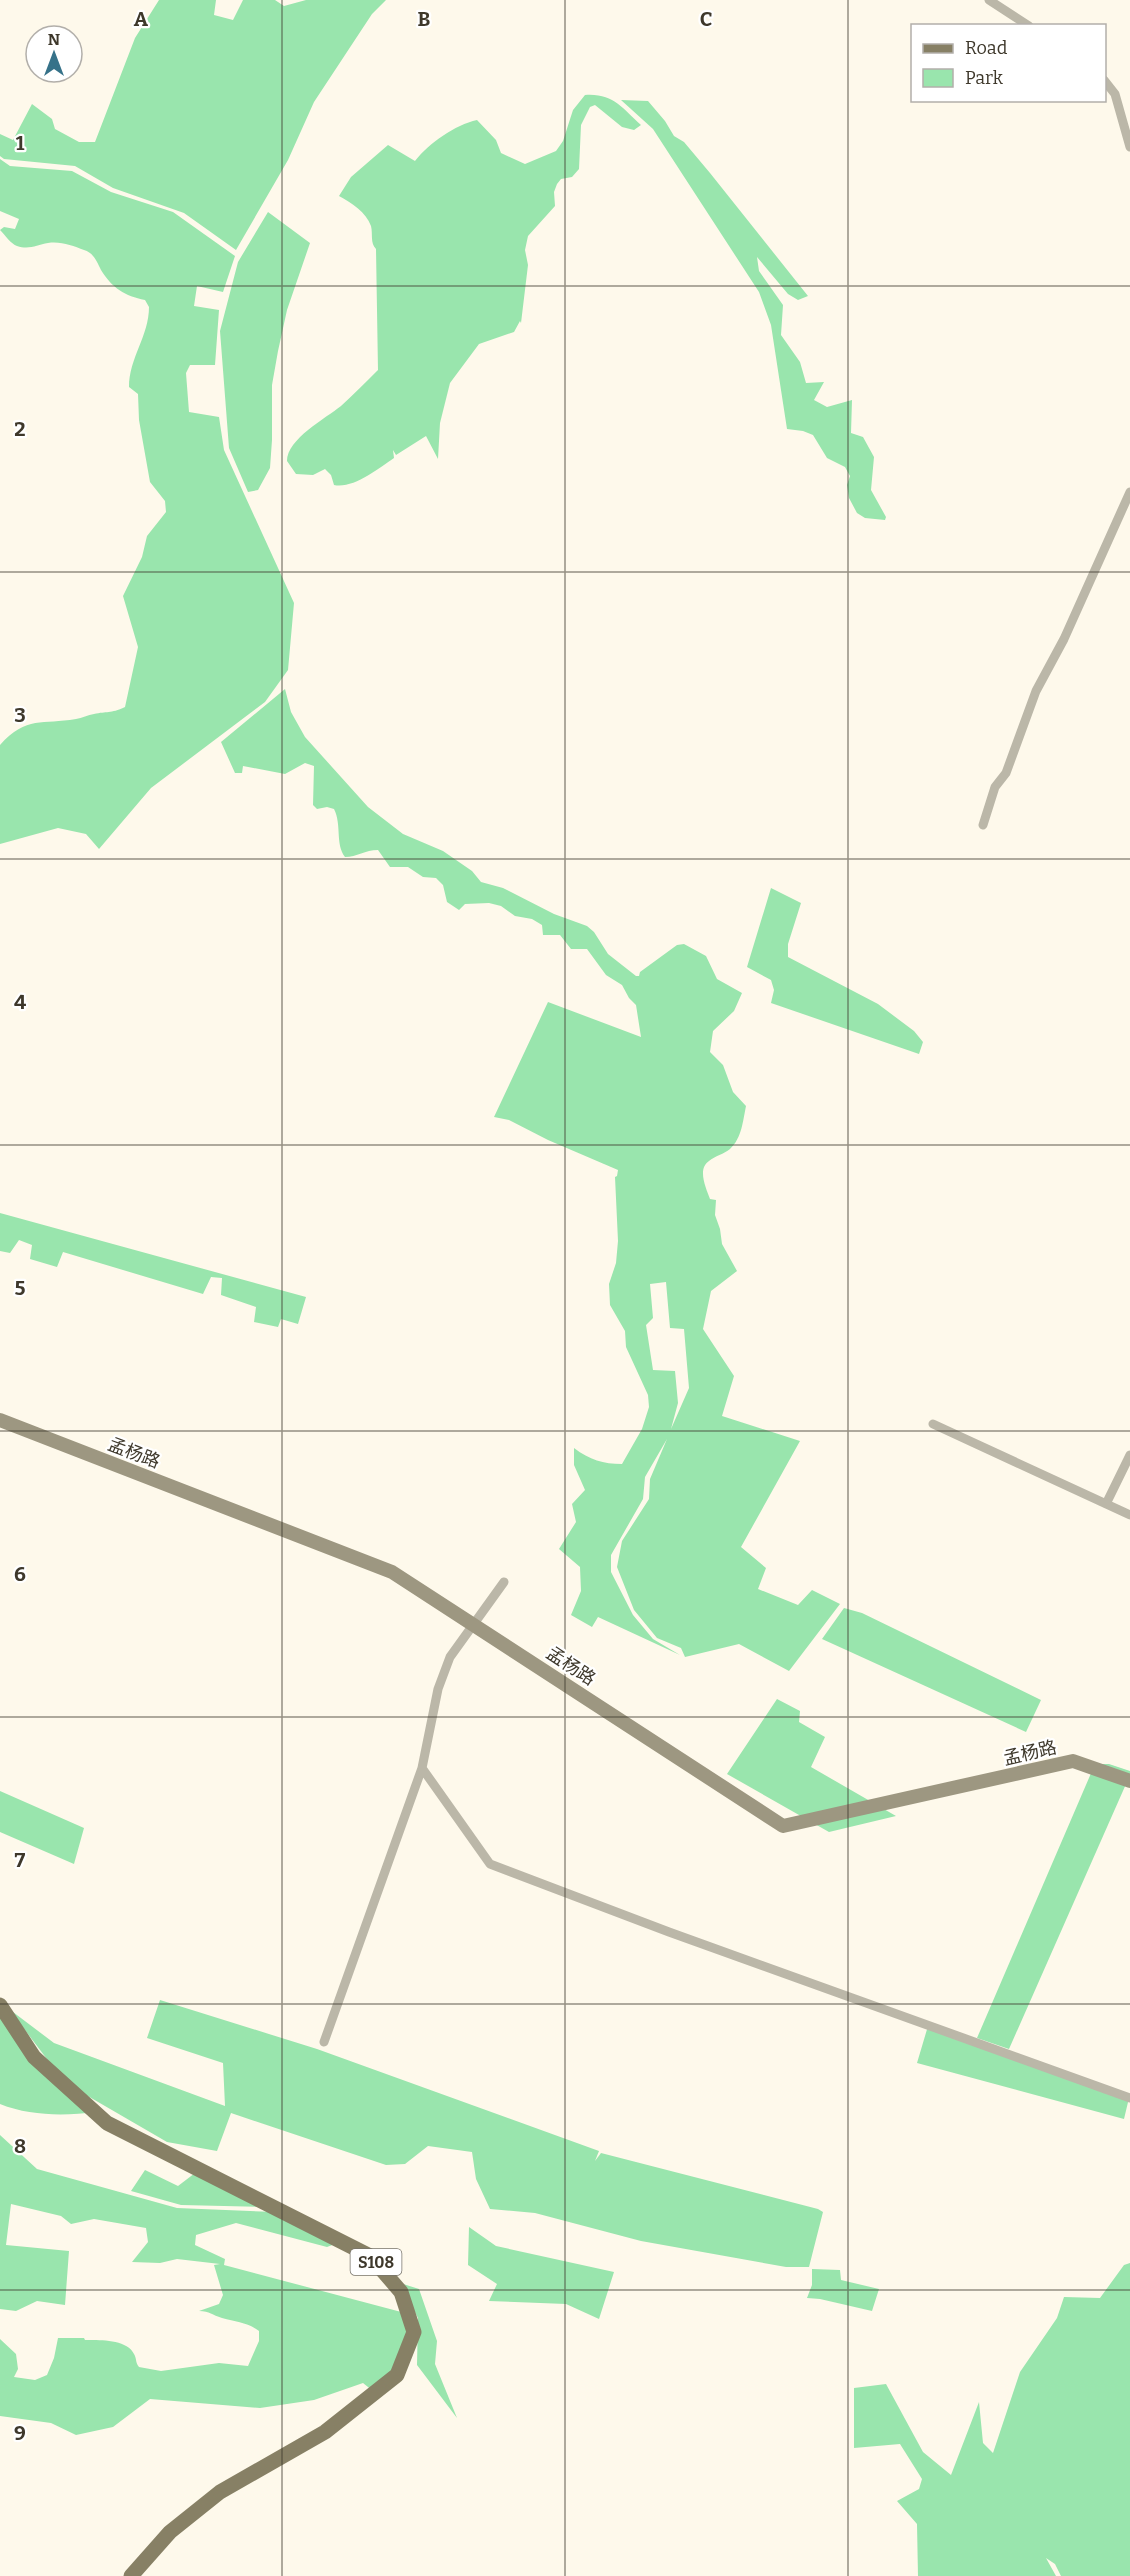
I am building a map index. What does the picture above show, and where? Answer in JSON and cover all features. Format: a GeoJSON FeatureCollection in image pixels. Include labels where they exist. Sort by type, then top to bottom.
{"type":"FeatureCollection","features":[{"type":"Feature","properties":{"kind":"main road","name":"孟杨路"},"geometry":{"type":"LineString","coordinates":[[0,1420],[392,1572],[783,1826],[1073,1761],[1130,1781]]}},
{"type":"Feature","properties":{"kind":"main road","name":"S108"},"geometry":{"type":"LineString","coordinates":[[0,2006],[34,2057],[107,2123],[370,2256],[401,2292],[414,2332],[397,2376],[325,2432],[220,2492],[170,2532],[131,2576]]}},
{"type":"Feature","properties":{"kind":"street"},"geometry":{"type":"LineString","coordinates":[[989,0],[1026,24]]}},
{"type":"Feature","properties":{"kind":"street"},"geometry":{"type":"LineString","coordinates":[[1106,83],[1115,94],[1130,147]]}},
{"type":"Feature","properties":{"kind":"street"},"geometry":{"type":"LineString","coordinates":[[983,825],[995,787],[1006,773],[1036,691],[1064,639],[1130,492]]}},
{"type":"Feature","properties":{"kind":"street"},"geometry":{"type":"LineString","coordinates":[[933,1424],[1130,1515]]}},
{"type":"Feature","properties":{"kind":"street"},"geometry":{"type":"LineString","coordinates":[[1106,1504],[1130,1455]]}},
{"type":"Feature","properties":{"kind":"street"},"geometry":{"type":"LineString","coordinates":[[324,2042],[422,1768],[438,1689],[450,1657],[504,1582]]}},
{"type":"Feature","properties":{"kind":"street"},"geometry":{"type":"LineString","coordinates":[[422,1768],[490,1864],[669,1932],[1130,2098]]}},
{"type":"Feature","properties":{"kind":"green space"},"geometry":{"type":"Polygon","coordinates":[[[159,0],[216,0],[214,15],[233,20],[243,0],[275,0],[284,6],[306,0],[386,0],[372,14],[314,102],[288,160],[236,250],[184,213],[113,188],[75,166],[4,159],[0,156],[0,134],[13,140],[32,104],[52,119],[55,129],[79,142],[95,142],[135,38],[159,0]]]}},
{"type":"Feature","properties":{"kind":"green space"},"geometry":{"type":"Polygon","coordinates":[[[585,95],[603,96],[610,99],[641,125],[634,130],[622,127],[595,105],[590,107],[581,125],[579,169],[572,177],[561,179],[557,184],[554,192],[555,206],[528,236],[525,250],[528,265],[521,323],[520,321],[514,332],[479,344],[450,383],[440,423],[438,459],[426,436],[396,455],[393,450],[394,458],[365,477],[349,484],[334,485],[331,475],[325,469],[313,475],[296,474],[287,461],[293,445],[308,430],[341,406],[378,370],[376,249],[372,241],[371,226],[366,216],[339,196],[351,177],[388,145],[415,161],[443,136],[460,126],[477,120],[496,140],[501,153],[525,164],[556,151],[563,141],[573,110],[585,95]]]}},
{"type":"Feature","properties":{"kind":"green space"},"geometry":{"type":"Polygon","coordinates":[[[621,100],[648,101],[674,136],[684,142],[710,173],[808,296],[798,300],[788,294],[757,257],[759,271],[783,305],[781,335],[800,362],[806,383],[824,382],[814,400],[827,407],[852,400],[851,433],[863,437],[874,457],[871,490],[886,517],[885,520],[865,518],[857,513],[849,498],[847,485],[850,476],[845,467],[827,458],[813,435],[787,429],[771,325],[759,292],[653,129],[621,100]]]}},
{"type":"Feature","properties":{"kind":"green space"},"geometry":{"type":"Polygon","coordinates":[[[0,159],[10,166],[72,171],[111,192],[173,212],[235,256],[223,292],[197,286],[194,306],[219,310],[215,365],[190,365],[186,373],[189,412],[219,417],[224,450],[294,603],[288,670],[265,702],[151,788],[99,849],[86,834],[58,828],[0,844],[0,745],[18,729],[27,725],[76,719],[125,707],[138,647],[123,596],[142,557],[147,536],[166,512],[165,501],[150,482],[139,420],[138,394],[129,387],[132,366],[146,328],[149,307],[145,300],[131,296],[114,286],[105,276],[95,258],[87,251],[62,243],[48,243],[25,248],[10,241],[0,230],[4,227],[15,229],[19,219],[0,211],[0,159]]]}},
{"type":"Feature","properties":{"kind":"green space"},"geometry":{"type":"Polygon","coordinates":[[[268,212],[310,243],[287,310],[278,351],[272,385],[270,468],[258,490],[248,492],[229,448],[220,331],[238,262],[268,212]]]}},
{"type":"Feature","properties":{"kind":"green space"},"geometry":{"type":"Polygon","coordinates":[[[285,689],[291,712],[305,737],[368,807],[403,834],[443,851],[472,871],[481,882],[503,888],[554,914],[587,926],[594,932],[608,954],[636,976],[639,976],[640,972],[677,945],[684,944],[706,956],[717,979],[742,993],[734,1011],[713,1031],[710,1052],[723,1065],[733,1092],[746,1106],[743,1123],[734,1145],[705,1164],[703,1174],[710,1199],[716,1200],[715,1215],[722,1244],[737,1271],[711,1291],[703,1329],[734,1376],[722,1416],[800,1441],[741,1547],[766,1568],[758,1589],[798,1605],[812,1590],[840,1604],[789,1671],[739,1644],[685,1657],[681,1648],[657,1638],[634,1610],[617,1567],[622,1541],[649,1499],[650,1479],[667,1439],[645,1477],[643,1499],[611,1555],[611,1572],[633,1615],[653,1639],[680,1655],[598,1617],[592,1627],[571,1615],[581,1591],[580,1567],[559,1549],[576,1522],[572,1504],[585,1490],[574,1465],[574,1448],[597,1460],[622,1464],[642,1429],[649,1407],[648,1395],[626,1347],[625,1331],[610,1305],[609,1284],[616,1263],[618,1241],[615,1177],[618,1170],[548,1140],[509,1120],[494,1117],[548,1002],[641,1037],[636,1005],[622,985],[606,975],[587,949],[571,949],[560,935],[543,935],[542,925],[532,919],[515,916],[501,906],[489,903],[465,904],[459,910],[447,902],[443,885],[436,878],[423,877],[408,867],[390,867],[378,850],[345,857],[340,846],[338,821],[334,809],[327,807],[317,809],[313,805],[314,766],[305,763],[285,774],[243,766],[242,773],[235,773],[221,742],[285,689]],[[666,1282],[650,1284],[653,1318],[646,1325],[653,1370],[675,1371],[678,1403],[671,1429],[689,1388],[684,1329],[670,1328],[666,1282]]]}},
{"type":"Feature","properties":{"kind":"green space"},"geometry":{"type":"Polygon","coordinates":[[[771,888],[801,903],[788,944],[788,957],[878,1004],[914,1031],[923,1042],[919,1054],[771,1003],[774,990],[771,980],[747,967],[771,888]]]}},
{"type":"Feature","properties":{"kind":"green space"},"geometry":{"type":"Polygon","coordinates":[[[0,1213],[306,1297],[298,1324],[281,1319],[278,1327],[254,1322],[256,1307],[221,1295],[222,1278],[211,1277],[203,1294],[63,1252],[57,1267],[30,1259],[32,1245],[19,1240],[10,1253],[0,1251],[0,1213]]]}},
{"type":"Feature","properties":{"kind":"green space"},"geometry":{"type":"Polygon","coordinates":[[[844,1608],[862,1613],[1041,1700],[1026,1732],[822,1639],[844,1608]]]}},
{"type":"Feature","properties":{"kind":"green space"},"geometry":{"type":"Polygon","coordinates":[[[777,1699],[800,1711],[799,1722],[825,1737],[811,1767],[896,1816],[829,1832],[727,1774],[777,1699]]]}},
{"type":"Feature","properties":{"kind":"green space"},"geometry":{"type":"Polygon","coordinates":[[[1095,1764],[1109,1764],[1130,1771],[1130,1775],[1009,2049],[977,2038],[1095,1764]]]}},
{"type":"Feature","properties":{"kind":"green space"},"geometry":{"type":"Polygon","coordinates":[[[0,1791],[84,1828],[74,1864],[0,1832],[0,1791]]]}},
{"type":"Feature","properties":{"kind":"green space"},"geometry":{"type":"Polygon","coordinates":[[[160,2000],[317,2049],[599,2151],[595,2161],[601,2153],[818,2209],[823,2212],[809,2267],[786,2267],[641,2241],[535,2213],[490,2209],[476,2179],[472,2152],[428,2146],[405,2164],[386,2165],[231,2113],[217,2151],[167,2142],[86,2095],[56,2071],[9,2009],[54,2043],[225,2106],[223,2063],[147,2038],[160,2000]]]}},
{"type":"Feature","properties":{"kind":"green space"},"geometry":{"type":"Polygon","coordinates":[[[0,2010],[96,2112],[47,2114],[23,2111],[0,2104],[0,2010]]]}},
{"type":"Feature","properties":{"kind":"green space"},"geometry":{"type":"Polygon","coordinates":[[[928,2026],[1129,2098],[1124,2119],[917,2063],[928,2026]]]}},
{"type":"Feature","properties":{"kind":"green space"},"geometry":{"type":"Polygon","coordinates":[[[0,2135],[37,2169],[177,2208],[275,2212],[335,2244],[327,2247],[236,2223],[196,2235],[195,2245],[225,2259],[224,2265],[405,2313],[408,2360],[378,2395],[363,2383],[314,2400],[260,2408],[150,2399],[113,2427],[76,2435],[51,2423],[0,2416],[0,2339],[16,2354],[18,2369],[14,2377],[35,2380],[47,2375],[54,2358],[58,2338],[84,2338],[85,2340],[119,2343],[130,2349],[139,2367],[161,2371],[219,2363],[248,2366],[259,2341],[259,2331],[246,2324],[199,2311],[219,2304],[223,2295],[214,2265],[220,2264],[177,2259],[160,2263],[132,2262],[148,2242],[146,2228],[94,2219],[71,2224],[61,2216],[11,2204],[6,2245],[69,2251],[65,2305],[37,2301],[16,2311],[0,2309],[0,2135]]]}},
{"type":"Feature","properties":{"kind":"green space"},"geometry":{"type":"Polygon","coordinates":[[[145,2170],[178,2186],[199,2170],[268,2207],[181,2205],[131,2191],[145,2170]]]}},
{"type":"Feature","properties":{"kind":"green space"},"geometry":{"type":"Polygon","coordinates":[[[469,2227],[496,2246],[614,2272],[599,2319],[566,2304],[489,2301],[497,2284],[468,2265],[469,2227]]]}},
{"type":"Feature","properties":{"kind":"green space"},"geometry":{"type":"Polygon","coordinates":[[[1130,2263],[1130,2576],[1061,2576],[1055,2564],[1046,2558],[1056,2576],[918,2576],[917,2524],[897,2501],[919,2489],[922,2479],[900,2444],[854,2448],[854,2388],[886,2384],[923,2452],[951,2475],[979,2402],[983,2443],[993,2453],[1020,2372],[1057,2318],[1064,2297],[1100,2298],[1124,2265],[1130,2263]]]}},
{"type":"Feature","properties":{"kind":"green space"},"geometry":{"type":"Polygon","coordinates":[[[812,2269],[840,2270],[841,2280],[879,2289],[872,2311],[807,2298],[812,2285],[812,2269]]]}},
{"type":"Feature","properties":{"kind":"green space"},"geometry":{"type":"Polygon","coordinates":[[[400,2283],[419,2289],[437,2341],[435,2364],[457,2418],[417,2365],[418,2318],[400,2283]]]}}]}
